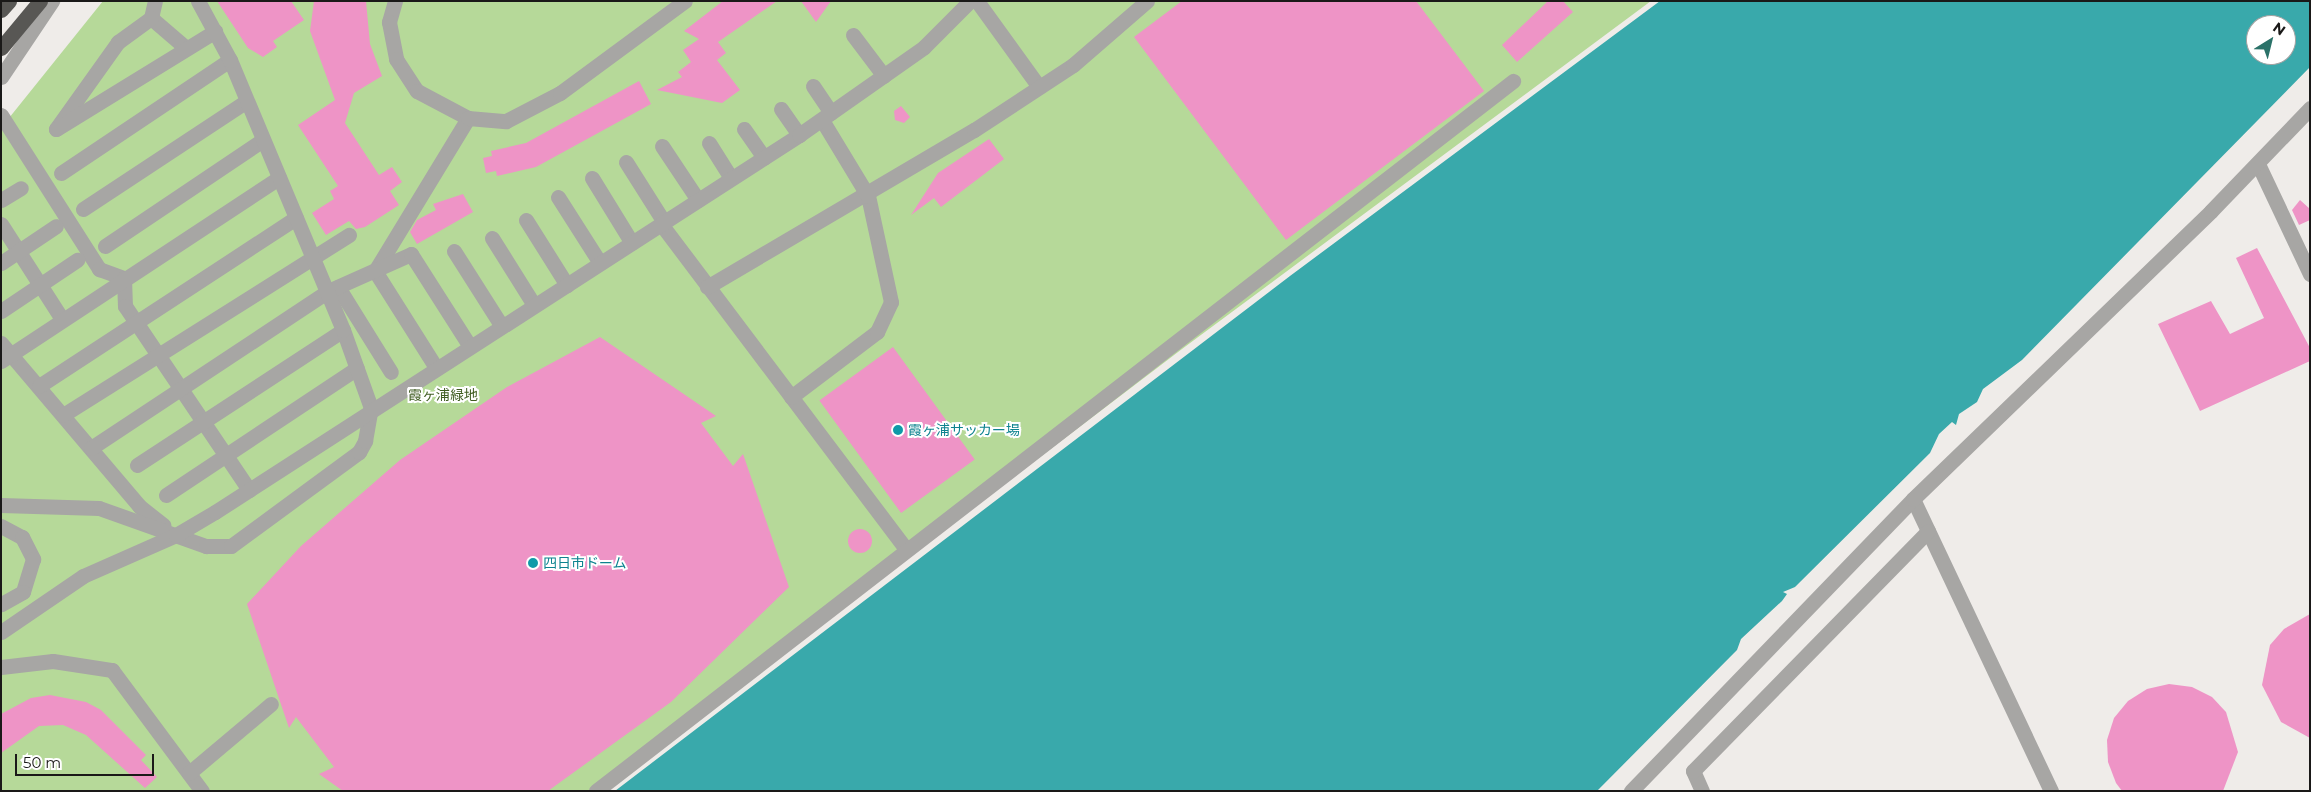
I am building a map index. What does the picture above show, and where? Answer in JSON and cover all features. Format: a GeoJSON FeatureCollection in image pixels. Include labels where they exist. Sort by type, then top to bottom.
{"type":"FeatureCollection","features":[{"type":"Feature","properties":{"kind":"highway"},"geometry":{"type":"LineString","coordinates":[[1,10],[9,1]]}},
{"type":"Feature","properties":{"kind":"highway"},"geometry":{"type":"LineString","coordinates":[[1,48],[40,1]]}},
{"type":"Feature","properties":{"kind":"street"},"geometry":{"type":"LineString","coordinates":[[1,76],[52,1]]}},
{"type":"Feature","properties":{"kind":"street"},"geometry":{"type":"LineString","coordinates":[[155,1],[151,18],[118,42],[56,129],[215,30]]}},
{"type":"Feature","properties":{"kind":"street"},"geometry":{"type":"LineString","coordinates":[[198,1],[230,60],[312,254],[333,289],[391,372]]}},
{"type":"Feature","properties":{"kind":"street"},"geometry":{"type":"LineString","coordinates":[[395,1],[389,22],[396,59],[417,91],[468,118],[506,121],[560,93],[685,1]]}},
{"type":"Feature","properties":{"kind":"street"},"geometry":{"type":"LineString","coordinates":[[1,632],[83,576],[176,535],[215,512],[435,366],[567,285],[827,117],[924,47],[970,1]]}},
{"type":"Feature","properties":{"kind":"street"},"geometry":{"type":"LineString","coordinates":[[976,1],[1039,87]]}},
{"type":"Feature","properties":{"kind":"street"},"geometry":{"type":"LineString","coordinates":[[707,286],[868,196],[1039,87],[1073,64],[1147,1]]}},
{"type":"Feature","properties":{"kind":"street"},"geometry":{"type":"LineString","coordinates":[[151,18],[186,48]]}},
{"type":"Feature","properties":{"kind":"street"},"geometry":{"type":"LineString","coordinates":[[853,35],[884,76]]}},
{"type":"Feature","properties":{"kind":"street"},"geometry":{"type":"LineString","coordinates":[[62,173],[230,60]]}},
{"type":"Feature","properties":{"kind":"street"},"geometry":{"type":"LineString","coordinates":[[596,791],[906,548],[1513,81]]}},
{"type":"Feature","properties":{"kind":"street"},"geometry":{"type":"LineString","coordinates":[[791,396],[877,332],[887,316],[891,302],[868,196],[813,86]]}},
{"type":"Feature","properties":{"kind":"street"},"geometry":{"type":"LineString","coordinates":[[83,209],[247,101]]}},
{"type":"Feature","properties":{"kind":"street"},"geometry":{"type":"LineString","coordinates":[[1631,791],[1913,498],[2258,164],[2310,108]]}},
{"type":"Feature","properties":{"kind":"street"},"geometry":{"type":"LineString","coordinates":[[781,109],[799,135]]}},
{"type":"Feature","properties":{"kind":"street"},"geometry":{"type":"LineString","coordinates":[[1,115],[99,269],[124,278]]}},
{"type":"Feature","properties":{"kind":"street"},"geometry":{"type":"LineString","coordinates":[[375,270],[468,118]]}},
{"type":"Feature","properties":{"kind":"street"},"geometry":{"type":"LineString","coordinates":[[744,129],[764,158]]}},
{"type":"Feature","properties":{"kind":"street"},"geometry":{"type":"LineString","coordinates":[[105,246],[263,140]]}},
{"type":"Feature","properties":{"kind":"street"},"geometry":{"type":"LineString","coordinates":[[709,143],[731,178]]}},
{"type":"Feature","properties":{"kind":"street"},"geometry":{"type":"LineString","coordinates":[[662,146],[698,200]]}},
{"type":"Feature","properties":{"kind":"street"},"geometry":{"type":"LineString","coordinates":[[626,162],[663,223],[707,286],[906,548]]}},
{"type":"Feature","properties":{"kind":"street"},"geometry":{"type":"LineString","coordinates":[[2258,164],[2310,274]]}},
{"type":"Feature","properties":{"kind":"street"},"geometry":{"type":"LineString","coordinates":[[176,535],[138,506],[39,386],[4,352],[62,319],[279,178]]}},
{"type":"Feature","properties":{"kind":"street"},"geometry":{"type":"LineString","coordinates":[[592,178],[632,243]]}},
{"type":"Feature","properties":{"kind":"street"},"geometry":{"type":"LineString","coordinates":[[1,200],[21,188]]}},
{"type":"Feature","properties":{"kind":"street"},"geometry":{"type":"LineString","coordinates":[[558,198],[600,264]]}},
{"type":"Feature","properties":{"kind":"street"},"geometry":{"type":"LineString","coordinates":[[39,386],[135,321],[296,218]]}},
{"type":"Feature","properties":{"kind":"street"},"geometry":{"type":"LineString","coordinates":[[526,220],[567,285]]}},
{"type":"Feature","properties":{"kind":"street"},"geometry":{"type":"LineString","coordinates":[[1,224],[62,319]]}},
{"type":"Feature","properties":{"kind":"street"},"geometry":{"type":"LineString","coordinates":[[1,263],[56,226]]}},
{"type":"Feature","properties":{"kind":"street"},"geometry":{"type":"LineString","coordinates":[[63,415],[312,254],[349,235]]}},
{"type":"Feature","properties":{"kind":"street"},"geometry":{"type":"LineString","coordinates":[[492,238],[534,305]]}},
{"type":"Feature","properties":{"kind":"street"},"geometry":{"type":"LineString","coordinates":[[454,251],[501,325]]}},
{"type":"Feature","properties":{"kind":"street"},"geometry":{"type":"LineString","coordinates":[[91,448],[180,387],[333,289],[411,254],[469,345]]}},
{"type":"Feature","properties":{"kind":"street"},"geometry":{"type":"LineString","coordinates":[[1,311],[77,260]]}},
{"type":"Feature","properties":{"kind":"street"},"geometry":{"type":"LineString","coordinates":[[375,270],[435,366]]}},
{"type":"Feature","properties":{"kind":"street"},"geometry":{"type":"LineString","coordinates":[[124,278],[122,298],[135,321],[249,490]]}},
{"type":"Feature","properties":{"kind":"street"},"geometry":{"type":"LineString","coordinates":[[1,504],[99,508],[206,546],[231,546],[359,452],[369,429],[371,408],[343,330],[333,289]]}},
{"type":"Feature","properties":{"kind":"street"},"geometry":{"type":"LineString","coordinates":[[137,464],[343,330]]}},
{"type":"Feature","properties":{"kind":"street"},"geometry":{"type":"LineString","coordinates":[[166,495],[357,368]]}},
{"type":"Feature","properties":{"kind":"street"},"geometry":{"type":"LineString","coordinates":[[1913,498],[2051,791]]}},
{"type":"Feature","properties":{"kind":"street"},"geometry":{"type":"LineString","coordinates":[[1,526],[22,537],[33,559],[23,592],[1,604]]}},
{"type":"Feature","properties":{"kind":"street"},"geometry":{"type":"LineString","coordinates":[[1702,791],[1693,770],[1928,531]]}},
{"type":"Feature","properties":{"kind":"street"},"geometry":{"type":"LineString","coordinates":[[1,667],[53,661],[112,670],[202,791]]}},
{"type":"Feature","properties":{"kind":"street"},"geometry":{"type":"LineString","coordinates":[[188,773],[271,704]]}},
{"type":"Feature","properties":{"kind":"green space","name":"霞ヶ浦緑地"},"geometry":{"type":"Polygon","coordinates":[[[103,1],[1651,1],[1182,349],[601,791],[1,791],[1,128],[103,1]]]}},
{"type":"Feature","properties":{"kind":"water"},"geometry":{"type":"Polygon","coordinates":[[[1660,1],[2310,1],[2310,67],[2022,360],[1983,389],[1977,402],[1959,414],[1956,425],[1952,422],[1939,434],[1930,453],[1795,587],[1783,592],[1787,594],[1782,601],[1741,639],[1737,650],[1597,791],[615,791],[1290,276],[1660,1]]]}},
{"type":"Feature","properties":{"kind":"building"},"geometry":{"type":"Polygon","coordinates":[[[217,1],[291,1],[304,20],[273,41],[277,47],[263,57],[248,48],[217,1]]]}},
{"type":"Feature","properties":{"kind":"building"},"geometry":{"type":"Polygon","coordinates":[[[314,1],[366,1],[370,44],[382,76],[354,93],[345,123],[379,175],[392,167],[402,182],[390,191],[399,205],[365,227],[356,229],[349,221],[326,235],[312,213],[334,199],[330,191],[338,186],[298,125],[335,100],[310,31],[314,1]]]}},
{"type":"Feature","properties":{"kind":"building"},"geometry":{"type":"Polygon","coordinates":[[[723,1],[777,1],[718,42],[726,53],[717,60],[740,90],[722,103],[657,90],[682,77],[678,72],[691,62],[683,50],[699,39],[684,31],[723,1]]]}},
{"type":"Feature","properties":{"kind":"building"},"geometry":{"type":"Polygon","coordinates":[[[801,1],[831,1],[816,22],[801,1]]]}},
{"type":"Feature","properties":{"kind":"building"},"geometry":{"type":"Polygon","coordinates":[[[1182,1],[1416,1],[1484,91],[1286,240],[1134,37],[1182,1]]]}},
{"type":"Feature","properties":{"kind":"building"},"geometry":{"type":"Polygon","coordinates":[[[1548,1],[1563,1],[1573,12],[1517,62],[1502,45],[1548,1]]]}},
{"type":"Feature","properties":{"kind":"building"},"geometry":{"type":"Polygon","coordinates":[[[639,81],[651,104],[536,167],[497,176],[496,171],[486,173],[483,158],[492,156],[491,151],[526,143],[639,81]]]}},
{"type":"Feature","properties":{"kind":"building"},"geometry":{"type":"Polygon","coordinates":[[[901,106],[910,117],[904,123],[895,120],[894,111],[901,106]]]}},
{"type":"Feature","properties":{"kind":"building"},"geometry":{"type":"Polygon","coordinates":[[[989,139],[1004,159],[941,207],[934,198],[911,215],[938,173],[989,139]]]}},
{"type":"Feature","properties":{"kind":"building"},"geometry":{"type":"Polygon","coordinates":[[[463,194],[473,212],[417,244],[410,232],[417,220],[436,210],[433,204],[463,194]]]}},
{"type":"Feature","properties":{"kind":"building"},"geometry":{"type":"Polygon","coordinates":[[[2300,200],[2310,209],[2310,220],[2299,225],[2292,210],[2300,200]]]}},
{"type":"Feature","properties":{"kind":"building"},"geometry":{"type":"Polygon","coordinates":[[[2257,248],[2310,348],[2310,361],[2200,411],[2158,324],[2211,301],[2230,334],[2264,318],[2236,258],[2257,248]]]}},
{"type":"Feature","properties":{"kind":"building","name":"四日市ドーム"},"geometry":{"type":"Polygon","coordinates":[[[600,337],[716,416],[701,423],[733,466],[743,454],[789,587],[671,702],[548,791],[343,791],[319,774],[334,767],[296,717],[289,728],[247,604],[301,546],[400,460],[507,387],[600,337]]]}},
{"type":"Feature","properties":{"kind":"building","name":"霞ヶ浦サッカー場"},"geometry":{"type":"Polygon","coordinates":[[[893,347],[975,459],[901,513],[819,400],[893,347]]]}},
{"type":"Feature","properties":{"kind":"building"},"geometry":{"type":"Polygon","coordinates":[[[860,529],[865,530],[871,536],[871,546],[865,552],[860,553],[855,552],[849,546],[848,541],[849,536],[855,530],[860,529]]]}},
{"type":"Feature","properties":{"kind":"building"},"geometry":{"type":"Polygon","coordinates":[[[2310,614],[2310,738],[2281,722],[2262,685],[2270,645],[2284,629],[2310,614]]]}},
{"type":"Feature","properties":{"kind":"building"},"geometry":{"type":"Polygon","coordinates":[[[2169,684],[2192,687],[2212,697],[2226,712],[2238,752],[2223,791],[2122,791],[2116,783],[2108,762],[2107,740],[2114,718],[2128,701],[2147,689],[2169,684]]]}},
{"type":"Feature","properties":{"kind":"building"},"geometry":{"type":"Polygon","coordinates":[[[50,695],[86,702],[101,710],[146,755],[141,760],[157,777],[145,788],[86,735],[63,725],[39,726],[1,753],[1,714],[31,698],[50,695]]]}},
{"type":"Feature","properties":{"kind":"place","name":"霞ヶ浦サッカー場"},"geometry":{"type":"Point","coordinates":[898,430]}},
{"type":"Feature","properties":{"kind":"place","name":"四日市ドーム"},"geometry":{"type":"Point","coordinates":[533,563]}}]}
